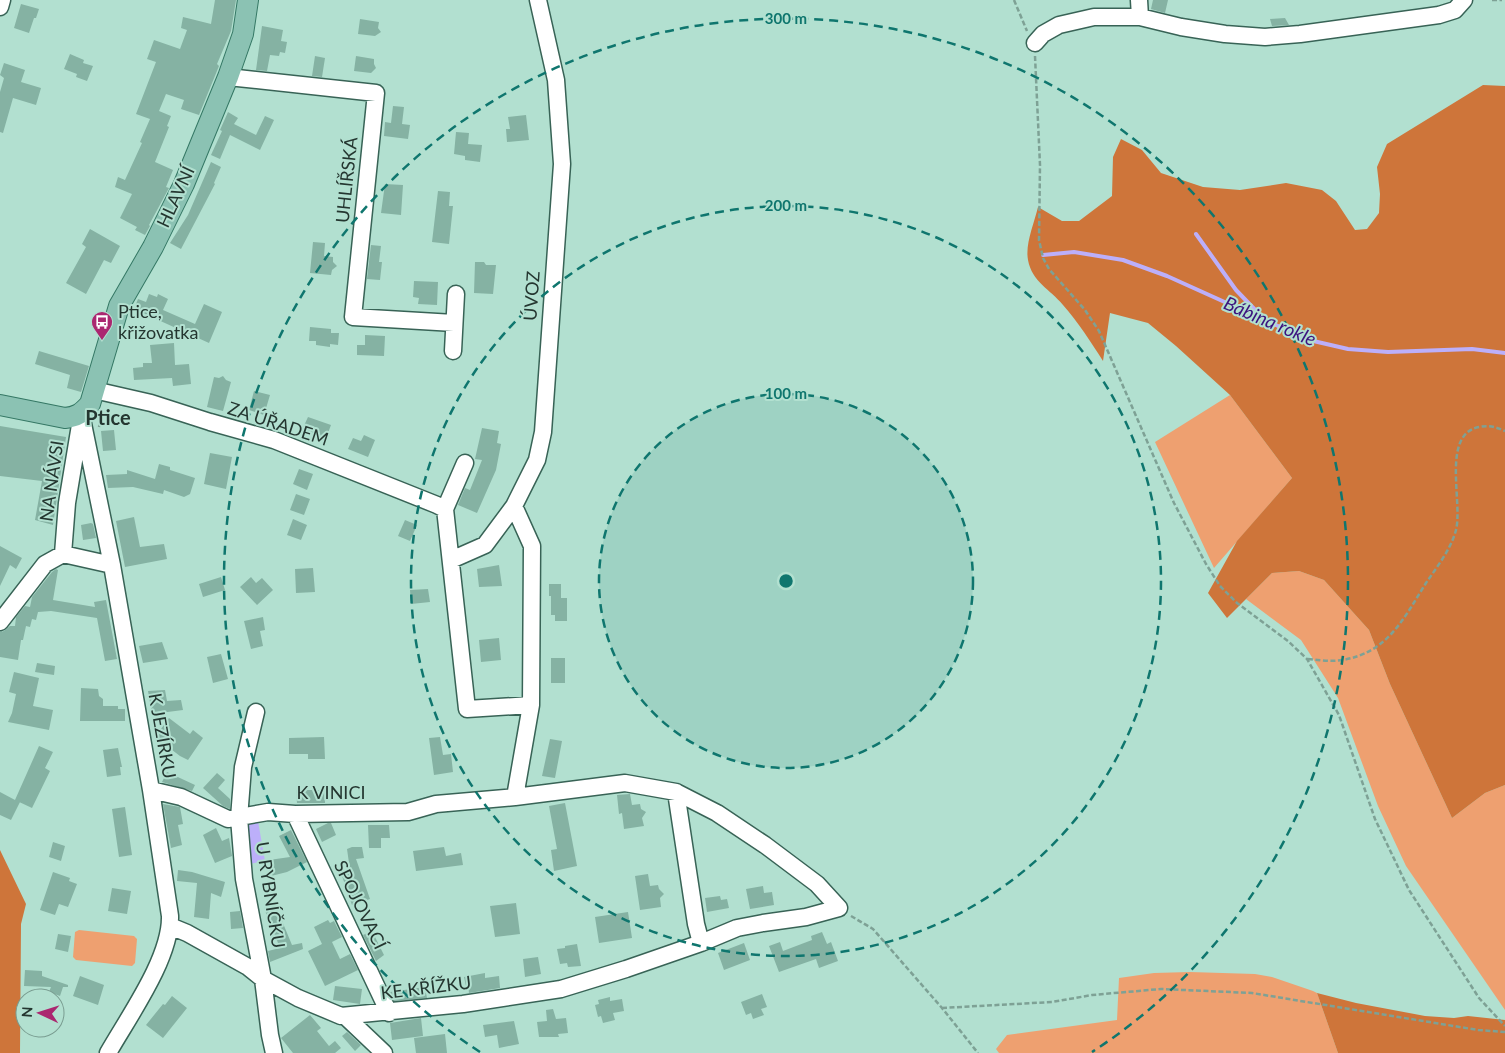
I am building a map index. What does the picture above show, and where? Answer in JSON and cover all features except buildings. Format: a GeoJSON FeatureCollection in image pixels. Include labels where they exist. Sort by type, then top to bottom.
{"type":"FeatureCollection","features":[{"type":"Feature","properties":{"kind":"main road","name":"HLAVNÍ"},"geometry":{"type":"LineString","coordinates":[[81,414],[101,392],[119,306],[153,247],[184,184],[228,77],[242,34],[248,0]]}},
{"type":"Feature","properties":{"kind":"main road"},"geometry":{"type":"LineString","coordinates":[[0,405],[65,418],[81,414]]}},
{"type":"Feature","properties":{"kind":"street"},"geometry":{"type":"LineString","coordinates":[[0,7],[2,0]]}},
{"type":"Feature","properties":{"kind":"street","name":"ÚVOZ"},"geometry":{"type":"LineString","coordinates":[[451,560],[485,545],[514,506],[537,460],[543,432],[562,164],[556,80],[538,0]]}},
{"type":"Feature","properties":{"kind":"street"},"geometry":{"type":"LineString","coordinates":[[1139,0],[1140,17]]}},
{"type":"Feature","properties":{"kind":"street"},"geometry":{"type":"LineString","coordinates":[[1035,43],[1043,34],[1059,25],[1094,17],[1140,17],[1225,34],[1265,37],[1439,15],[1455,10],[1464,0]]}},
{"type":"Feature","properties":{"kind":"street","name":"UHLÍŘSKÁ"},"geometry":{"type":"LineString","coordinates":[[228,77],[376,93],[353,317],[454,323]]}},
{"type":"Feature","properties":{"kind":"street"},"geometry":{"type":"LineString","coordinates":[[453,352],[456,294]]}},
{"type":"Feature","properties":{"kind":"street","name":"ZA ÚŘADEM"},"geometry":{"type":"LineString","coordinates":[[101,392],[151,402],[210,422],[274,440],[446,510]]}},
{"type":"Feature","properties":{"kind":"street","name":"NA NÁVSI"},"geometry":{"type":"LineString","coordinates":[[63,554],[67,503],[81,414]]}},
{"type":"Feature","properties":{"kind":"street","name":"K JEZÍRKU"},"geometry":{"type":"LineString","coordinates":[[81,414],[112,565],[152,790],[169,904],[170,926],[154,973],[108,1053]]}},
{"type":"Feature","properties":{"kind":"street"},"geometry":{"type":"LineString","coordinates":[[465,463],[446,510],[467,709],[531,705]]}},
{"type":"Feature","properties":{"kind":"street"},"geometry":{"type":"LineString","coordinates":[[514,506],[532,546],[531,705],[515,797],[625,783],[676,792],[717,814],[765,845],[817,884],[839,908]]}},
{"type":"Feature","properties":{"kind":"street"},"geometry":{"type":"LineString","coordinates":[[0,622],[45,564],[63,554],[112,565]]}},
{"type":"Feature","properties":{"kind":"street","name":"U RYBNÍČKU"},"geometry":{"type":"LineString","coordinates":[[256,712],[243,767],[239,818],[244,879],[263,979],[274,1053]]}},
{"type":"Feature","properties":{"kind":"street","name":"K VINICI"},"geometry":{"type":"LineString","coordinates":[[152,790],[181,797],[228,819],[268,812],[295,814],[408,812],[436,804],[515,797]]}},
{"type":"Feature","properties":{"kind":"street"},"geometry":{"type":"LineString","coordinates":[[676,792],[696,924],[701,943]]}},
{"type":"Feature","properties":{"kind":"street","name":"SPOJOVACÍ"},"geometry":{"type":"LineString","coordinates":[[295,814],[389,1013]]}},
{"type":"Feature","properties":{"kind":"street","name":"KE KŘÍŽKU"},"geometry":{"type":"LineString","coordinates":[[170,926],[187,933],[248,967],[263,979],[298,998],[341,1016],[346,1016],[463,1004],[561,988],[626,969],[701,943],[737,928],[806,917],[839,908]]}},
{"type":"Feature","properties":{"kind":"street"},"geometry":{"type":"LineString","coordinates":[[346,1016],[384,1053]]}},
{"type":"Feature","properties":{"kind":"path"},"geometry":{"type":"LineString","coordinates":[[1014,0],[1024,26],[1035,43],[1040,165],[1039,240],[1043,258],[1049,269],[1085,310],[1099,331],[1174,503],[1206,564],[1220,586],[1237,603],[1288,641],[1307,659],[1339,715],[1375,819],[1409,890],[1480,998],[1505,1026]]}},
{"type":"Feature","properties":{"kind":"path"},"geometry":{"type":"LineString","coordinates":[[1492,0],[1502,0]]}},
{"type":"Feature","properties":{"kind":"path"},"geometry":{"type":"LineString","coordinates":[[98,429],[101,392]]}},
{"type":"Feature","properties":{"kind":"path"},"geometry":{"type":"LineString","coordinates":[[1307,659],[1340,661],[1353,658],[1375,648],[1395,632],[1443,557],[1455,532],[1459,516],[1456,470],[1459,444],[1464,435],[1472,428],[1486,426],[1496,427],[1505,431]]}},
{"type":"Feature","properties":{"kind":"path"},"geometry":{"type":"LineString","coordinates":[[839,908],[873,930],[942,1008],[978,1053]]}},
{"type":"Feature","properties":{"kind":"path"},"geometry":{"type":"LineString","coordinates":[[942,1008],[1052,1002],[1092,995],[1161,989],[1252,993],[1478,1030],[1505,1032]]}},
{"type":"Feature","properties":{"kind":"shaded area"},"geometry":{"type":"Polygon","coordinates":[[[1483,85],[1505,86],[1505,785],[1485,793],[1452,818],[1390,684],[1369,630],[1324,580],[1299,571],[1272,573],[1227,618],[1208,593],[1237,541],[1292,478],[1230,395],[1148,323],[1110,313],[1103,361],[1069,312],[1037,280],[1030,268],[1027,254],[1038,207],[1062,221],[1079,221],[1112,196],[1113,157],[1121,139],[1142,150],[1161,173],[1203,187],[1240,190],[1286,183],[1322,190],[1336,201],[1355,230],[1367,229],[1379,213],[1380,194],[1377,167],[1387,144],[1483,85]]]}},
{"type":"Feature","properties":{"kind":"shaded area"},"geometry":{"type":"Polygon","coordinates":[[[1230,395],[1292,478],[1214,568],[1155,442],[1230,395]]]}},
{"type":"Feature","properties":{"kind":"shaded area"},"geometry":{"type":"Polygon","coordinates":[[[1299,571],[1324,580],[1369,630],[1390,684],[1452,818],[1485,793],[1505,785],[1505,1010],[1406,866],[1378,806],[1338,698],[1301,640],[1246,599],[1272,573],[1299,571]]]}},
{"type":"Feature","properties":{"kind":"shaded area"},"geometry":{"type":"Polygon","coordinates":[[[258,821],[265,861],[249,864],[243,823],[258,821]]]}},
{"type":"Feature","properties":{"kind":"shaded area"},"geometry":{"type":"Polygon","coordinates":[[[0,850],[26,904],[21,924],[21,988],[15,988],[15,1038],[20,1038],[20,1053],[0,1053],[0,850]]]}},
{"type":"Feature","properties":{"kind":"shaded area"},"geometry":{"type":"Polygon","coordinates":[[[79,930],[134,936],[137,939],[135,963],[132,966],[76,960],[73,957],[75,932],[79,930]]]}},
{"type":"Feature","properties":{"kind":"shaded area"},"geometry":{"type":"Polygon","coordinates":[[[1154,973],[1255,974],[1272,977],[1317,993],[1338,1053],[999,1053],[996,1049],[1007,1035],[1117,1020],[1119,978],[1154,973]]]}},
{"type":"Feature","properties":{"kind":"shaded area"},"geometry":{"type":"Polygon","coordinates":[[[1317,993],[1356,1003],[1425,1016],[1454,1018],[1468,1016],[1505,1020],[1505,1053],[1338,1053],[1317,993]]]}},
{"type":"Feature","properties":{"kind":"waterway"},"geometry":{"type":"LineString","coordinates":[[1196,234],[1236,290],[1261,316]]}},
{"type":"Feature","properties":{"kind":"waterway","name":"Bábina rokle"},"geometry":{"type":"LineString","coordinates":[[1043,255],[1074,252],[1123,260],[1167,276],[1309,340],[1348,349],[1388,352],[1472,349],[1505,353]]}},
{"type":"Feature","properties":{"kind":"place","name":"Ptice, křižovatka"},"geometry":{"type":"Point","coordinates":[102,341]}},
{"type":"Feature","properties":{"kind":"district","name":"Ptice"},"geometry":{"type":"Point","coordinates":[108,418]}}]}
